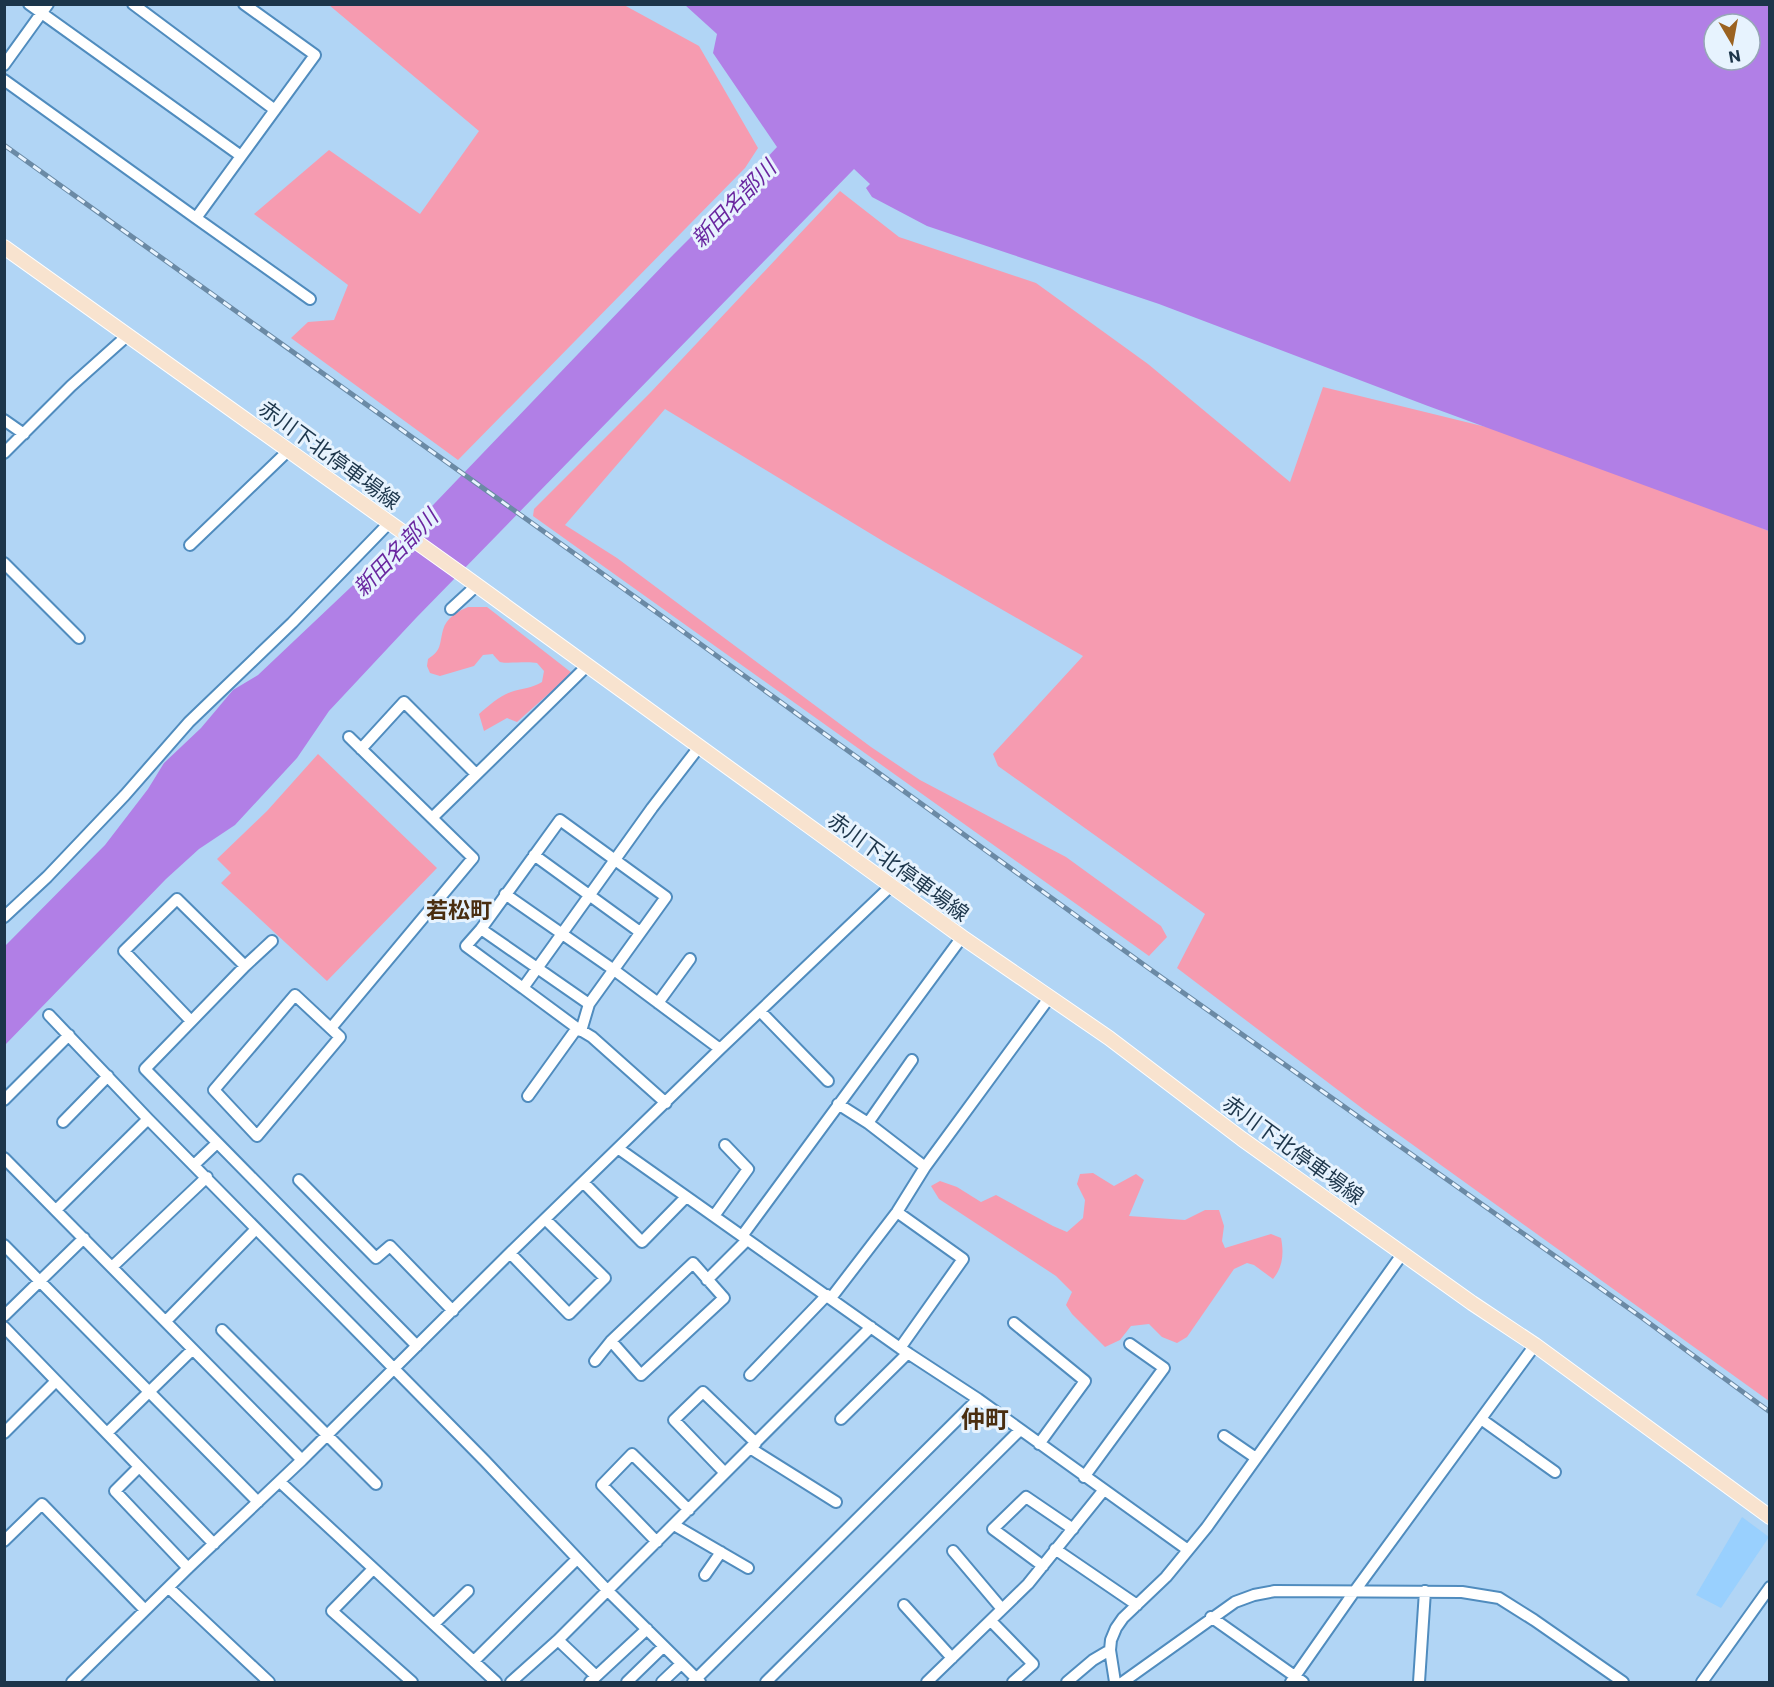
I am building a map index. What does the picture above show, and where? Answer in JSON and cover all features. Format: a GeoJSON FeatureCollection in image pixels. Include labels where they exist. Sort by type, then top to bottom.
{"type":"FeatureCollection","features":[{"type":"Feature","properties":{"kind":"main road","name":"赤川下北停車場線"},"geometry":{"type":"LineString","coordinates":[[4,247],[460,573],[962,937],[1109,1038],[1242,1139],[1534,1345],[1770,1517]]}},
{"type":"Feature","properties":{"kind":"street"},"geometry":{"type":"LineString","coordinates":[[29,4],[45,9],[241,156]]}},
{"type":"Feature","properties":{"kind":"street"},"geometry":{"type":"LineString","coordinates":[[133,4],[275,110]]}},
{"type":"Feature","properties":{"kind":"street"},"geometry":{"type":"LineString","coordinates":[[196,218],[315,55],[244,4]]}},
{"type":"Feature","properties":{"kind":"street"},"geometry":{"type":"LineString","coordinates":[[4,65],[45,9]]}},
{"type":"Feature","properties":{"kind":"street"},"geometry":{"type":"LineString","coordinates":[[4,80],[310,299]]}},
{"type":"Feature","properties":{"kind":"street"},"geometry":{"type":"LineString","coordinates":[[4,453],[71,386],[128,335]]}},
{"type":"Feature","properties":{"kind":"street"},"geometry":{"type":"LineString","coordinates":[[4,420],[24,434]]}},
{"type":"Feature","properties":{"kind":"street"},"geometry":{"type":"LineString","coordinates":[[190,545],[289,450]]}},
{"type":"Feature","properties":{"kind":"street"},"geometry":{"type":"LineString","coordinates":[[4,917],[63,861],[189,722],[391,524]]}},
{"type":"Feature","properties":{"kind":"street"},"geometry":{"type":"LineString","coordinates":[[4,563],[79,638]]}},
{"type":"Feature","properties":{"kind":"street"},"geometry":{"type":"LineString","coordinates":[[451,609],[476,586]]}},
{"type":"Feature","properties":{"kind":"street"},"geometry":{"type":"LineString","coordinates":[[432,818],[587,666]]}},
{"type":"Feature","properties":{"kind":"street"},"geometry":{"type":"LineString","coordinates":[[361,748],[404,702],[476,774]]}},
{"type":"Feature","properties":{"kind":"street"},"geometry":{"type":"LineString","coordinates":[[331,1028],[473,858],[349,737]]}},
{"type":"Feature","properties":{"kind":"street"},"geometry":{"type":"LineString","coordinates":[[523,988],[652,808],[699,747]]}},
{"type":"Feature","properties":{"kind":"street"},"geometry":{"type":"LineString","coordinates":[[528,1096],[579,1029],[589,1004],[666,897],[560,820],[466,946],[579,1029],[592,1037],[666,1103]]}},
{"type":"Feature","properties":{"kind":"street"},"geometry":{"type":"LineString","coordinates":[[534,855],[640,932]]}},
{"type":"Feature","properties":{"kind":"street"},"geometry":{"type":"LineString","coordinates":[[72,1683],[144,1610],[280,1482],[510,1253],[891,886]]}},
{"type":"Feature","properties":{"kind":"street"},"geometry":{"type":"LineString","coordinates":[[505,894],[614,970],[720,1049]]}},
{"type":"Feature","properties":{"kind":"street"},"geometry":{"type":"LineString","coordinates":[[191,1021],[124,951],[177,899],[245,966]]}},
{"type":"Feature","properties":{"kind":"street"},"geometry":{"type":"LineString","coordinates":[[481,928],[589,1004]]}},
{"type":"Feature","properties":{"kind":"street"},"geometry":{"type":"LineString","coordinates":[[707,1280],[745,1238],[838,1104],[962,937]]}},
{"type":"Feature","properties":{"kind":"street"},"geometry":{"type":"LineString","coordinates":[[272,941],[145,1069],[417,1346]]}},
{"type":"Feature","properties":{"kind":"street"},"geometry":{"type":"LineString","coordinates":[[658,1003],[690,959]]}},
{"type":"Feature","properties":{"kind":"street"},"geometry":{"type":"LineString","coordinates":[[295,995],[331,1028],[340,1037],[257,1136],[214,1090],[295,995]]}},
{"type":"Feature","properties":{"kind":"street"},"geometry":{"type":"LineString","coordinates":[[750,1375],[829,1296],[897,1212],[925,1167],[1049,998]]}},
{"type":"Feature","properties":{"kind":"street"},"geometry":{"type":"LineString","coordinates":[[760,1011],[828,1081]]}},
{"type":"Feature","properties":{"kind":"street"},"geometry":{"type":"LineString","coordinates":[[49,1015],[697,1681],[978,1399]]}},
{"type":"Feature","properties":{"kind":"street"},"geometry":{"type":"LineString","coordinates":[[4,1100],[69,1035]]}},
{"type":"Feature","properties":{"kind":"street"},"geometry":{"type":"LineString","coordinates":[[868,1123],[912,1060]]}},
{"type":"Feature","properties":{"kind":"street"},"geometry":{"type":"LineString","coordinates":[[63,1122],[108,1076]]}},
{"type":"Feature","properties":{"kind":"street"},"geometry":{"type":"LineString","coordinates":[[838,1104],[868,1123],[925,1167]]}},
{"type":"Feature","properties":{"kind":"street"},"geometry":{"type":"LineString","coordinates":[[56,1209],[148,1119]]}},
{"type":"Feature","properties":{"kind":"street"},"geometry":{"type":"LineString","coordinates":[[195,1164],[217,1143]]}},
{"type":"Feature","properties":{"kind":"street"},"geometry":{"type":"LineString","coordinates":[[714,1216],[748,1169],[725,1145]]}},
{"type":"Feature","properties":{"kind":"street"},"geometry":{"type":"LineString","coordinates":[[619,1149],[904,1350],[978,1399],[1188,1550]]}},
{"type":"Feature","properties":{"kind":"street"},"geometry":{"type":"LineString","coordinates":[[4,1158],[302,1460]]}},
{"type":"Feature","properties":{"kind":"street"},"geometry":{"type":"LineString","coordinates":[[112,1267],[207,1177]]}},
{"type":"Feature","properties":{"kind":"street"},"geometry":{"type":"LineString","coordinates":[[299,1180],[376,1258],[390,1246],[453,1311]]}},
{"type":"Feature","properties":{"kind":"street"},"geometry":{"type":"LineString","coordinates":[[583,1182],[642,1242],[686,1197]]}},
{"type":"Feature","properties":{"kind":"street"},"geometry":{"type":"LineString","coordinates":[[842,1419],[904,1350],[963,1259],[897,1212]]}},
{"type":"Feature","properties":{"kind":"street"},"geometry":{"type":"LineString","coordinates":[[510,1253],[569,1314],[605,1278],[545,1219]]}},
{"type":"Feature","properties":{"kind":"street"},"geometry":{"type":"LineString","coordinates":[[166,1321],[256,1229]]}},
{"type":"Feature","properties":{"kind":"street"},"geometry":{"type":"LineString","coordinates":[[4,1316],[84,1238]]}},
{"type":"Feature","properties":{"kind":"street"},"geometry":{"type":"LineString","coordinates":[[4,1245],[258,1502]]}},
{"type":"Feature","properties":{"kind":"street"},"geometry":{"type":"LineString","coordinates":[[1115,1683],[1110,1650],[1116,1628],[1166,1577],[1207,1527],[1402,1253]]}},
{"type":"Feature","properties":{"kind":"street"},"geometry":{"type":"LineString","coordinates":[[595,1361],[611,1341],[693,1263],[724,1298],[641,1376],[611,1341]]}},
{"type":"Feature","properties":{"kind":"street"},"geometry":{"type":"LineString","coordinates":[[1014,1323],[1085,1380],[1039,1444]]}},
{"type":"Feature","properties":{"kind":"street"},"geometry":{"type":"LineString","coordinates":[[4,1327],[214,1544]]}},
{"type":"Feature","properties":{"kind":"street"},"geometry":{"type":"LineString","coordinates":[[511,1683],[608,1591],[871,1327]]}},
{"type":"Feature","properties":{"kind":"street"},"geometry":{"type":"LineString","coordinates":[[222,1330],[376,1484]]}},
{"type":"Feature","properties":{"kind":"street"},"geometry":{"type":"LineString","coordinates":[[1084,1477],[1164,1368],[1131,1344]]}},
{"type":"Feature","properties":{"kind":"street"},"geometry":{"type":"LineString","coordinates":[[1211,1617],[1296,1681],[1354,1592],[1534,1345]]}},
{"type":"Feature","properties":{"kind":"street"},"geometry":{"type":"LineString","coordinates":[[107,1433],[192,1350]]}},
{"type":"Feature","properties":{"kind":"street"},"geometry":{"type":"LineString","coordinates":[[4,1433],[56,1381]]}},
{"type":"Feature","properties":{"kind":"street"},"geometry":{"type":"LineString","coordinates":[[725,1473],[674,1420],[703,1392],[753,1445],[836,1502]]}},
{"type":"Feature","properties":{"kind":"street"},"geometry":{"type":"LineString","coordinates":[[1480,1419],[1555,1472]]}},
{"type":"Feature","properties":{"kind":"street"},"geometry":{"type":"LineString","coordinates":[[766,1683],[1020,1430]]}},
{"type":"Feature","properties":{"kind":"street"},"geometry":{"type":"LineString","coordinates":[[1224,1436],[1256,1458]]}},
{"type":"Feature","properties":{"kind":"street"},"geometry":{"type":"LineString","coordinates":[[657,1542],[602,1485],[632,1454],[689,1510]]}},
{"type":"Feature","properties":{"kind":"street"},"geometry":{"type":"LineString","coordinates":[[139,1467],[115,1491],[188,1568]]}},
{"type":"Feature","properties":{"kind":"street"},"geometry":{"type":"LineString","coordinates":[[280,1482],[496,1683]]}},
{"type":"Feature","properties":{"kind":"street"},"geometry":{"type":"LineString","coordinates":[[927,1683],[1028,1584],[1103,1491]]}},
{"type":"Feature","properties":{"kind":"street"},"geometry":{"type":"LineString","coordinates":[[1044,1566],[993,1528],[1026,1497],[1073,1529]]}},
{"type":"Feature","properties":{"kind":"street"},"geometry":{"type":"LineString","coordinates":[[4,1540],[42,1504],[144,1610]]}},
{"type":"Feature","properties":{"kind":"street"},"geometry":{"type":"LineString","coordinates":[[674,1525],[748,1568]]}},
{"type":"Feature","properties":{"kind":"street"},"geometry":{"type":"LineString","coordinates":[[1055,1550],[1137,1605]]}},
{"type":"Feature","properties":{"kind":"street"},"geometry":{"type":"LineString","coordinates":[[953,1551],[1002,1609]]}},
{"type":"Feature","properties":{"kind":"street"},"geometry":{"type":"LineString","coordinates":[[705,1575],[721,1552]]}},
{"type":"Feature","properties":{"kind":"street"},"geometry":{"type":"LineString","coordinates":[[474,1661],[578,1559]]}},
{"type":"Feature","properties":{"kind":"street"},"geometry":{"type":"LineString","coordinates":[[373,1569],[332,1611],[412,1683]]}},
{"type":"Feature","properties":{"kind":"street"},"geometry":{"type":"LineString","coordinates":[[1702,1683],[1770,1587]]}},
{"type":"Feature","properties":{"kind":"street"},"geometry":{"type":"LineString","coordinates":[[169,1588],[269,1683]]}},
{"type":"Feature","properties":{"kind":"street"},"geometry":{"type":"LineString","coordinates":[[434,1624],[468,1591]]}},
{"type":"Feature","properties":{"kind":"street"},"geometry":{"type":"LineString","coordinates":[[1127,1681],[1211,1617],[1235,1602],[1264,1593],[1275,1591],[1425,1591],[1462,1592],[1499,1598],[1623,1683]]}},
{"type":"Feature","properties":{"kind":"street"},"geometry":{"type":"LineString","coordinates":[[1419,1683],[1425,1591]]}},
{"type":"Feature","properties":{"kind":"street"},"geometry":{"type":"LineString","coordinates":[[904,1605],[952,1658]]}},
{"type":"Feature","properties":{"kind":"street"},"geometry":{"type":"LineString","coordinates":[[990,1621],[1033,1664],[1013,1683]]}},
{"type":"Feature","properties":{"kind":"street"},"geometry":{"type":"LineString","coordinates":[[558,1640],[593,1680],[647,1629]]}},
{"type":"Feature","properties":{"kind":"street"},"geometry":{"type":"LineString","coordinates":[[627,1683],[663,1647]]}},
{"type":"Feature","properties":{"kind":"street"},"geometry":{"type":"LineString","coordinates":[[1067,1683],[1094,1660],[1110,1650]]}},
{"type":"Feature","properties":{"kind":"street"},"geometry":{"type":"LineString","coordinates":[[662,1683],[681,1664]]}},
{"type":"Feature","properties":{"kind":"shaded area"},"geometry":{"type":"Polygon","coordinates":[[[329,5],[624,5],[699,46],[758,148],[745,168],[458,460],[291,338],[308,322],[334,320],[348,285],[254,214],[329,150],[420,214],[479,131],[329,5]]]}},
{"type":"Feature","properties":{"kind":"shaded area"},"geometry":{"type":"Polygon","coordinates":[[[840,191],[899,237],[1036,283],[1148,364],[1290,482],[1323,387],[1543,441],[1769,531],[1769,1401],[1363,1109],[1177,968],[1205,914],[998,766],[993,754],[1083,656],[886,543],[665,409],[565,525],[617,558],[871,747],[920,780],[1066,857],[1161,926],[1167,937],[1149,956],[533,516],[534,509],[650,393],[840,191]]]}},
{"type":"Feature","properties":{"kind":"shaded area"},"geometry":{"type":"Polygon","coordinates":[[[468,607],[487,607],[572,673],[517,722],[507,718],[484,731],[479,714],[504,695],[542,682],[544,671],[537,663],[500,662],[493,654],[483,655],[474,666],[440,676],[430,673],[427,666],[428,659],[438,650],[447,622],[468,607]]]}},
{"type":"Feature","properties":{"kind":"shaded area"},"geometry":{"type":"Polygon","coordinates":[[[318,754],[437,868],[327,981],[221,883],[231,873],[217,859],[267,811],[318,754]]]}},
{"type":"Feature","properties":{"kind":"shaded area"},"geometry":{"type":"Polygon","coordinates":[[[1093,1173],[1114,1186],[1136,1174],[1144,1180],[1129,1216],[1185,1220],[1205,1210],[1219,1210],[1224,1226],[1222,1241],[1225,1248],[1271,1234],[1281,1238],[1282,1260],[1279,1270],[1273,1279],[1254,1265],[1247,1263],[1234,1269],[1187,1337],[1177,1343],[1162,1337],[1149,1324],[1131,1326],[1120,1340],[1105,1347],[1072,1314],[1066,1305],[1072,1292],[1056,1276],[939,1199],[931,1186],[940,1181],[957,1187],[981,1202],[996,1195],[1067,1232],[1083,1218],[1085,1200],[1077,1184],[1080,1174],[1093,1173]]]}},
{"type":"Feature","properties":{"kind":"shaded area"},"geometry":{"type":"Polygon","coordinates":[[[1742,1517],[1769,1537],[1721,1608],[1696,1595],[1742,1517]]]}},
{"type":"Feature","properties":{"kind":"water","name":"新田名部川"},"geometry":{"type":"Polygon","coordinates":[[[685,5],[1769,5],[1769,531],[1159,304],[927,226],[872,197],[866,188],[870,184],[854,169],[416,618],[329,711],[297,758],[235,825],[199,849],[166,879],[5,1045],[5,946],[105,845],[148,789],[164,763],[201,728],[233,690],[258,675],[388,552],[777,147],[713,53],[717,34],[685,5]]]}},
{"type":"Feature","properties":{"kind":"railway"},"geometry":{"type":"LineString","coordinates":[[4,145],[1154,972],[1641,1317],[1770,1412]]}},
{"type":"Feature","properties":{"kind":"district","name":"若松町"},"geometry":{"type":"Point","coordinates":[459,909]}},
{"type":"Feature","properties":{"kind":"district","name":"仲町"},"geometry":{"type":"Point","coordinates":[985,1418]}}]}
